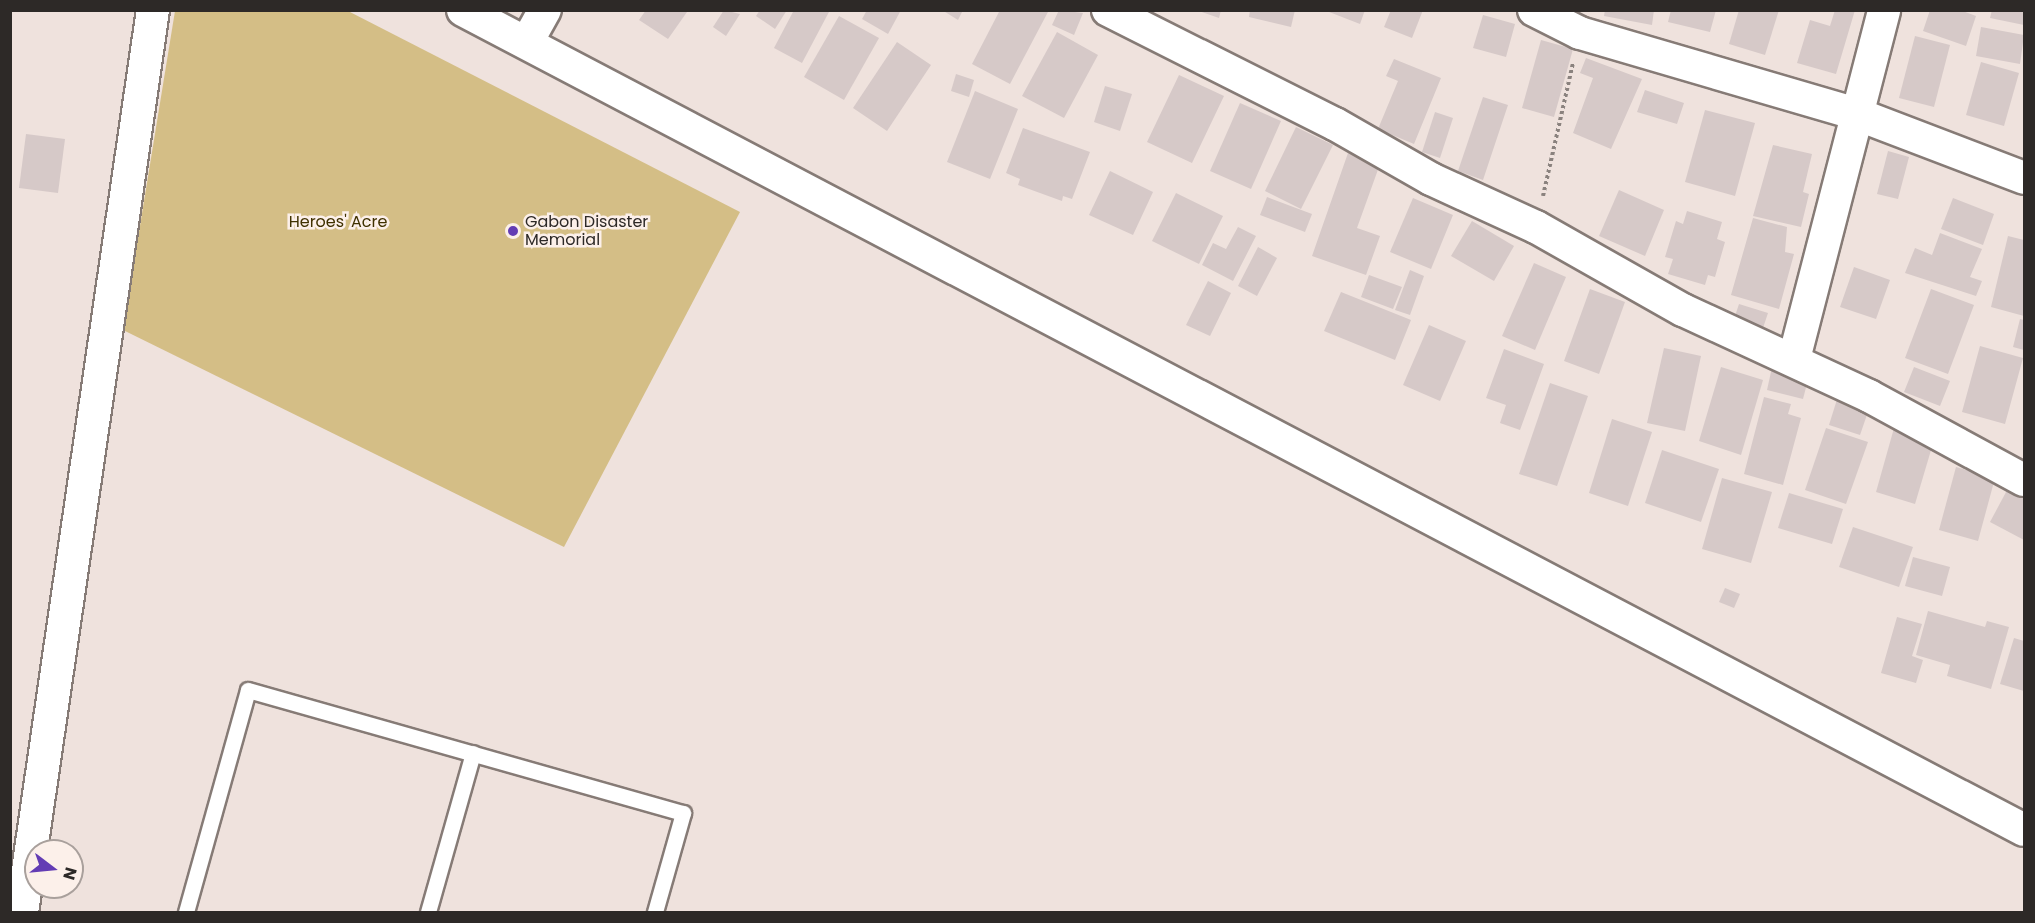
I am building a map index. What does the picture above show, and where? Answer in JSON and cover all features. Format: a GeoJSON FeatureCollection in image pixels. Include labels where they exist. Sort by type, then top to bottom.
{"type":"FeatureCollection","features":[{"type":"Feature","properties":{"kind":"street"},"geometry":{"type":"LineString","coordinates":[[22,912],[153,10]]}},
{"type":"Feature","properties":{"kind":"street"},"geometry":{"type":"LineString","coordinates":[[462,10],[527,42],[2025,830]]}},
{"type":"Feature","properties":{"kind":"street"},"geometry":{"type":"LineString","coordinates":[[527,42],[545,10]]}},
{"type":"Feature","properties":{"kind":"street"},"geometry":{"type":"LineString","coordinates":[[1108,10],[1335,124],[1431,179],[1536,227],[1626,281],[1794,359],[2025,480]]}},
{"type":"Feature","properties":{"kind":"street"},"geometry":{"type":"LineString","coordinates":[[1534,10],[1580,33],[1854,113],[2025,178]]}},
{"type":"Feature","properties":{"kind":"street"},"geometry":{"type":"LineString","coordinates":[[1794,359],[1854,113],[1884,10]]}},
{"type":"Feature","properties":{"kind":"lane"},"geometry":{"type":"LineString","coordinates":[[186,912],[248,690],[683,813],[655,912]]}},
{"type":"Feature","properties":{"kind":"lane"},"geometry":{"type":"LineString","coordinates":[[428,912],[473,753]]}},
{"type":"Feature","properties":{"kind":"path"},"geometry":{"type":"LineString","coordinates":[[1536,227],[1580,33]]}},
{"type":"Feature","properties":{"kind":"green space","name":"Heroes' Acre"},"geometry":{"type":"Polygon","coordinates":[[[175,11],[348,11],[740,212],[564,547],[123,330],[175,11]]]}},
{"type":"Feature","properties":{"kind":"building"},"geometry":{"type":"Polygon","coordinates":[[[646,10],[684,10],[687,12],[668,39],[639,20],[646,10]]]}},
{"type":"Feature","properties":{"kind":"building"},"geometry":{"type":"Polygon","coordinates":[[[724,10],[740,14],[726,36],[713,27],[724,10]]]}},
{"type":"Feature","properties":{"kind":"building"},"geometry":{"type":"Polygon","coordinates":[[[760,10],[787,10],[775,29],[756,16],[760,10]]]}},
{"type":"Feature","properties":{"kind":"building"},"geometry":{"type":"Polygon","coordinates":[[[794,10],[830,10],[802,63],[774,48],[794,10]]]}},
{"type":"Feature","properties":{"kind":"building"},"geometry":{"type":"Polygon","coordinates":[[[867,10],[901,10],[888,34],[862,19],[867,10]]]}},
{"type":"Feature","properties":{"kind":"building"},"geometry":{"type":"Polygon","coordinates":[[[942,10],[963,10],[958,20],[942,10]]]}},
{"type":"Feature","properties":{"kind":"building"},"geometry":{"type":"Polygon","coordinates":[[[1000,10],[1049,10],[1010,84],[972,64],[1000,10]]]}},
{"type":"Feature","properties":{"kind":"building"},"geometry":{"type":"Polygon","coordinates":[[[1059,10],[1083,13],[1074,35],[1052,25],[1059,10]]]}},
{"type":"Feature","properties":{"kind":"building"},"geometry":{"type":"Polygon","coordinates":[[[1196,10],[1221,10],[1219,18],[1196,10]]]}},
{"type":"Feature","properties":{"kind":"building"},"geometry":{"type":"Polygon","coordinates":[[[1250,10],[1295,10],[1291,27],[1249,17],[1250,10]]]}},
{"type":"Feature","properties":{"kind":"building"},"geometry":{"type":"Polygon","coordinates":[[[1324,10],[1365,10],[1360,24],[1324,10]]]}},
{"type":"Feature","properties":{"kind":"building"},"geometry":{"type":"Polygon","coordinates":[[[1391,10],[1423,10],[1412,38],[1384,27],[1391,10]]]}},
{"type":"Feature","properties":{"kind":"building"},"geometry":{"type":"Polygon","coordinates":[[[1605,10],[1654,10],[1652,25],[1604,16],[1605,10]]]}},
{"type":"Feature","properties":{"kind":"building"},"geometry":{"type":"Polygon","coordinates":[[[1671,10],[1716,10],[1710,32],[1668,22],[1671,10]]]}},
{"type":"Feature","properties":{"kind":"building"},"geometry":{"type":"Polygon","coordinates":[[[1739,10],[1779,10],[1765,55],[1729,44],[1739,10]]]}},
{"type":"Feature","properties":{"kind":"building"},"geometry":{"type":"Polygon","coordinates":[[[1835,10],[1855,10],[1836,74],[1797,63],[1810,20],[1830,26],[1835,10]]]}},
{"type":"Feature","properties":{"kind":"building"},"geometry":{"type":"Polygon","coordinates":[[[1930,10],[1960,10],[1976,16],[1966,46],[1923,31],[1930,10]]]}},
{"type":"Feature","properties":{"kind":"building"},"geometry":{"type":"Polygon","coordinates":[[[1992,10],[2024,10],[2024,25],[1990,18],[1992,10]]]}},
{"type":"Feature","properties":{"kind":"building"},"geometry":{"type":"Polygon","coordinates":[[[1483,15],[1515,24],[1506,57],[1473,48],[1483,15]]]}},
{"type":"Feature","properties":{"kind":"building"},"geometry":{"type":"Polygon","coordinates":[[[839,16],[879,38],[844,100],[804,77],[839,16]]]}},
{"type":"Feature","properties":{"kind":"building"},"geometry":{"type":"Polygon","coordinates":[[[1981,27],[2024,35],[2020,64],[1976,56],[1981,27]]]}},
{"type":"Feature","properties":{"kind":"building"},"geometry":{"type":"Polygon","coordinates":[[[1057,32],[1098,55],[1064,118],[1022,96],[1057,32]]]}},
{"type":"Feature","properties":{"kind":"building"},"geometry":{"type":"Polygon","coordinates":[[[1915,36],[1950,45],[1934,107],[1899,98],[1915,36]]]}},
{"type":"Feature","properties":{"kind":"building"},"geometry":{"type":"Polygon","coordinates":[[[1541,40],[1573,49],[1554,117],[1522,108],[1541,40]]]}},
{"type":"Feature","properties":{"kind":"building"},"geometry":{"type":"Polygon","coordinates":[[[897,42],[931,65],[887,131],[853,108],[897,42]]]}},
{"type":"Feature","properties":{"kind":"building"},"geometry":{"type":"Polygon","coordinates":[[[1586,58],[1642,79],[1611,149],[1573,133],[1593,78],[1580,73],[1586,58]]]}},
{"type":"Feature","properties":{"kind":"building"},"geometry":{"type":"Polygon","coordinates":[[[1394,59],[1441,78],[1414,144],[1378,129],[1398,81],[1386,76],[1394,59]]]}},
{"type":"Feature","properties":{"kind":"building"},"geometry":{"type":"Polygon","coordinates":[[[1981,62],[2019,73],[2004,126],[1966,115],[1981,62]]]}},
{"type":"Feature","properties":{"kind":"building"},"geometry":{"type":"Polygon","coordinates":[[[956,74],[974,80],[969,97],[951,91],[956,74]]]}},
{"type":"Feature","properties":{"kind":"building"},"geometry":{"type":"Polygon","coordinates":[[[1179,75],[1224,96],[1192,163],[1147,142],[1179,75]]]}},
{"type":"Feature","properties":{"kind":"building"},"geometry":{"type":"Polygon","coordinates":[[[1105,86],[1132,94],[1120,131],[1094,122],[1105,86]]]}},
{"type":"Feature","properties":{"kind":"building"},"geometry":{"type":"Polygon","coordinates":[[[1645,90],[1684,103],[1677,124],[1637,112],[1645,90]]]}},
{"type":"Feature","properties":{"kind":"building"},"geometry":{"type":"Polygon","coordinates":[[[975,91],[1018,109],[990,179],[947,162],[975,91]]]}},
{"type":"Feature","properties":{"kind":"building"},"geometry":{"type":"Polygon","coordinates":[[[1483,97],[1508,105],[1483,180],[1458,171],[1483,97]]]}},
{"type":"Feature","properties":{"kind":"building"},"geometry":{"type":"Polygon","coordinates":[[[1240,103],[1281,121],[1251,189],[1210,171],[1240,103]]]}},
{"type":"Feature","properties":{"kind":"building"},"geometry":{"type":"Polygon","coordinates":[[[1705,110],[1755,123],[1735,196],[1685,182],[1705,110]]]}},
{"type":"Feature","properties":{"kind":"building"},"geometry":{"type":"Polygon","coordinates":[[[1435,112],[1453,118],[1440,158],[1422,152],[1435,112]]]}},
{"type":"Feature","properties":{"kind":"building"},"geometry":{"type":"Polygon","coordinates":[[[1296,127],[1333,145],[1301,209],[1265,191],[1296,127]]]}},
{"type":"Feature","properties":{"kind":"building"},"geometry":{"type":"Polygon","coordinates":[[[1023,128],[1090,152],[1072,199],[1063,196],[1062,201],[1018,185],[1020,179],[1006,173],[1023,128]]]}},
{"type":"Feature","properties":{"kind":"building"},"geometry":{"type":"Polygon","coordinates":[[[26,134],[65,139],[58,193],[19,188],[26,134]]]}},
{"type":"Feature","properties":{"kind":"building"},"geometry":{"type":"Polygon","coordinates":[[[1773,145],[1812,154],[1803,192],[1809,194],[1801,227],[1753,216],[1773,145]]]}},
{"type":"Feature","properties":{"kind":"building"},"geometry":{"type":"Polygon","coordinates":[[[1888,151],[1909,157],[1898,199],[1877,194],[1888,151]]]}},
{"type":"Feature","properties":{"kind":"building"},"geometry":{"type":"Polygon","coordinates":[[[1348,153],[1380,164],[1357,228],[1380,236],[1366,275],[1312,256],[1348,153]]]}},
{"type":"Feature","properties":{"kind":"building"},"geometry":{"type":"Polygon","coordinates":[[[1110,171],[1153,192],[1133,235],[1089,215],[1110,171]]]}},
{"type":"Feature","properties":{"kind":"building"},"geometry":{"type":"Polygon","coordinates":[[[1619,190],[1664,210],[1645,256],[1599,236],[1619,190]]]}},
{"type":"Feature","properties":{"kind":"building"},"geometry":{"type":"Polygon","coordinates":[[[1176,193],[1223,216],[1199,264],[1152,241],[1176,193]]]}},
{"type":"Feature","properties":{"kind":"building"},"geometry":{"type":"Polygon","coordinates":[[[1267,197],[1312,214],[1305,232],[1260,215],[1267,197]]]}},
{"type":"Feature","properties":{"kind":"building"},"geometry":{"type":"Polygon","coordinates":[[[1413,198],[1453,215],[1431,269],[1390,252],[1413,198]]]}},
{"type":"Feature","properties":{"kind":"building"},"geometry":{"type":"Polygon","coordinates":[[[1953,198],[1994,214],[1983,245],[1941,229],[1953,198]]]}},
{"type":"Feature","properties":{"kind":"building"},"geometry":{"type":"Polygon","coordinates":[[[1687,211],[1722,222],[1717,239],[1725,242],[1715,277],[1708,275],[1705,285],[1668,274],[1673,259],[1665,257],[1676,221],[1683,224],[1687,211]]]}},
{"type":"Feature","properties":{"kind":"building"},"geometry":{"type":"Polygon","coordinates":[[[1753,218],[1787,227],[1785,252],[1794,254],[1779,309],[1731,295],[1753,218]]]}},
{"type":"Feature","properties":{"kind":"building"},"geometry":{"type":"Polygon","coordinates":[[[1472,221],[1514,246],[1494,281],[1451,256],[1472,221]]]}},
{"type":"Feature","properties":{"kind":"building"},"geometry":{"type":"Polygon","coordinates":[[[1238,227],[1256,236],[1233,281],[1202,265],[1213,243],[1226,249],[1238,227]]]}},
{"type":"Feature","properties":{"kind":"building"},"geometry":{"type":"Polygon","coordinates":[[[1940,233],[1982,249],[1970,277],[1982,281],[1976,296],[1905,273],[1915,248],[1932,255],[1940,233]]]}},
{"type":"Feature","properties":{"kind":"building"},"geometry":{"type":"Polygon","coordinates":[[[2008,236],[2024,240],[2024,316],[1991,307],[2008,236]]]}},
{"type":"Feature","properties":{"kind":"building"},"geometry":{"type":"Polygon","coordinates":[[[1258,247],[1277,258],[1257,296],[1238,286],[1258,247]]]}},
{"type":"Feature","properties":{"kind":"building"},"geometry":{"type":"Polygon","coordinates":[[[1534,263],[1566,277],[1535,350],[1502,336],[1534,263]]]}},
{"type":"Feature","properties":{"kind":"building"},"geometry":{"type":"Polygon","coordinates":[[[1854,267],[1890,280],[1876,319],[1840,307],[1854,267]]]}},
{"type":"Feature","properties":{"kind":"building"},"geometry":{"type":"Polygon","coordinates":[[[1410,270],[1424,276],[1410,315],[1395,310],[1410,270]]]}},
{"type":"Feature","properties":{"kind":"building"},"geometry":{"type":"Polygon","coordinates":[[[1369,275],[1402,287],[1393,309],[1361,297],[1369,275]]]}},
{"type":"Feature","properties":{"kind":"building"},"geometry":{"type":"Polygon","coordinates":[[[1208,281],[1231,293],[1210,336],[1186,325],[1208,281]]]}},
{"type":"Feature","properties":{"kind":"building"},"geometry":{"type":"Polygon","coordinates":[[[1590,289],[1625,302],[1599,374],[1564,361],[1590,289]]]}},
{"type":"Feature","properties":{"kind":"building"},"geometry":{"type":"Polygon","coordinates":[[[1931,289],[1974,305],[1948,374],[1905,358],[1931,289]]]}},
{"type":"Feature","properties":{"kind":"building"},"geometry":{"type":"Polygon","coordinates":[[[1341,292],[1411,320],[1395,360],[1324,331],[1341,292]]]}},
{"type":"Feature","properties":{"kind":"building"},"geometry":{"type":"Polygon","coordinates":[[[1739,304],[1768,313],[1761,334],[1732,325],[1739,304]]]}},
{"type":"Feature","properties":{"kind":"building"},"geometry":{"type":"Polygon","coordinates":[[[2020,319],[2024,320],[2024,350],[2013,347],[2020,319]]]}},
{"type":"Feature","properties":{"kind":"building"},"geometry":{"type":"Polygon","coordinates":[[[1429,325],[1466,341],[1440,401],[1403,385],[1429,325]]]}},
{"type":"Feature","properties":{"kind":"building"},"geometry":{"type":"Polygon","coordinates":[[[1980,346],[2023,358],[2005,424],[1962,412],[1980,346]]]}},
{"type":"Feature","properties":{"kind":"building"},"geometry":{"type":"Polygon","coordinates":[[[1664,348],[1701,356],[1685,431],[1647,423],[1664,348]]]}},
{"type":"Feature","properties":{"kind":"building"},"geometry":{"type":"Polygon","coordinates":[[[1504,349],[1544,364],[1520,430],[1500,423],[1506,405],[1486,398],[1504,349]]]}},
{"type":"Feature","properties":{"kind":"building"},"geometry":{"type":"Polygon","coordinates":[[[1773,363],[1810,372],[1803,399],[1767,390],[1773,363]]]}},
{"type":"Feature","properties":{"kind":"building"},"geometry":{"type":"Polygon","coordinates":[[[1721,367],[1763,380],[1741,455],[1699,441],[1721,367]]]}},
{"type":"Feature","properties":{"kind":"building"},"geometry":{"type":"Polygon","coordinates":[[[1914,367],[1950,381],[1940,406],[1904,392],[1914,367]]]}},
{"type":"Feature","properties":{"kind":"building"},"geometry":{"type":"Polygon","coordinates":[[[1550,383],[1588,396],[1557,486],[1519,474],[1550,383]]]}},
{"type":"Feature","properties":{"kind":"building"},"geometry":{"type":"Polygon","coordinates":[[[1839,393],[1871,403],[1860,435],[1829,425],[1839,393]]]}},
{"type":"Feature","properties":{"kind":"building"},"geometry":{"type":"Polygon","coordinates":[[[1764,397],[1791,404],[1788,414],[1801,418],[1783,485],[1744,474],[1764,397]]]}},
{"type":"Feature","properties":{"kind":"building"},"geometry":{"type":"Polygon","coordinates":[[[1612,419],[1652,432],[1628,506],[1589,493],[1612,419]]]}},
{"type":"Feature","properties":{"kind":"building"},"geometry":{"type":"Polygon","coordinates":[[[1826,428],[1868,442],[1846,504],[1805,490],[1826,428]]]}},
{"type":"Feature","properties":{"kind":"building"},"geometry":{"type":"Polygon","coordinates":[[[1894,428],[1934,440],[1915,504],[1876,492],[1894,428]]]}},
{"type":"Feature","properties":{"kind":"building"},"geometry":{"type":"Polygon","coordinates":[[[1662,450],[1719,469],[1701,522],[1645,503],[1662,450]]]}},
{"type":"Feature","properties":{"kind":"building"},"geometry":{"type":"Polygon","coordinates":[[[1956,467],[1995,478],[1978,541],[1939,530],[1956,467]]]}},
{"type":"Feature","properties":{"kind":"building"},"geometry":{"type":"Polygon","coordinates":[[[1722,478],[1772,492],[1751,563],[1702,549],[1722,478]]]}},
{"type":"Feature","properties":{"kind":"building"},"geometry":{"type":"Polygon","coordinates":[[[2013,479],[2024,485],[2024,540],[1990,522],[2013,479]]]}},
{"type":"Feature","properties":{"kind":"building"},"geometry":{"type":"Polygon","coordinates":[[[1789,493],[1843,509],[1832,544],[1778,528],[1789,493]]]}},
{"type":"Feature","properties":{"kind":"building"},"geometry":{"type":"Polygon","coordinates":[[[1853,527],[1913,547],[1899,587],[1839,567],[1853,527]]]}},
{"type":"Feature","properties":{"kind":"building"},"geometry":{"type":"Polygon","coordinates":[[[1913,557],[1950,567],[1942,596],[1905,586],[1913,557]]]}},
{"type":"Feature","properties":{"kind":"building"},"geometry":{"type":"Polygon","coordinates":[[[1725,588],[1740,594],[1734,608],[1719,602],[1725,588]]]}},
{"type":"Feature","properties":{"kind":"building"},"geometry":{"type":"Polygon","coordinates":[[[1928,611],[1985,627],[1987,621],[2009,627],[1991,689],[1947,676],[1950,665],[1916,655],[1928,611]]]}},
{"type":"Feature","properties":{"kind":"building"},"geometry":{"type":"Polygon","coordinates":[[[1897,617],[1922,624],[1912,656],[1923,660],[1916,683],[1881,673],[1897,617]]]}},
{"type":"Feature","properties":{"kind":"building"},"geometry":{"type":"Polygon","coordinates":[[[2014,638],[2024,641],[2024,691],[2000,684],[2014,638]]]}},
{"type":"Feature","properties":{"kind":"place","name":"Gabon Disaster Memorial"},"geometry":{"type":"Point","coordinates":[513,231]}}]}
